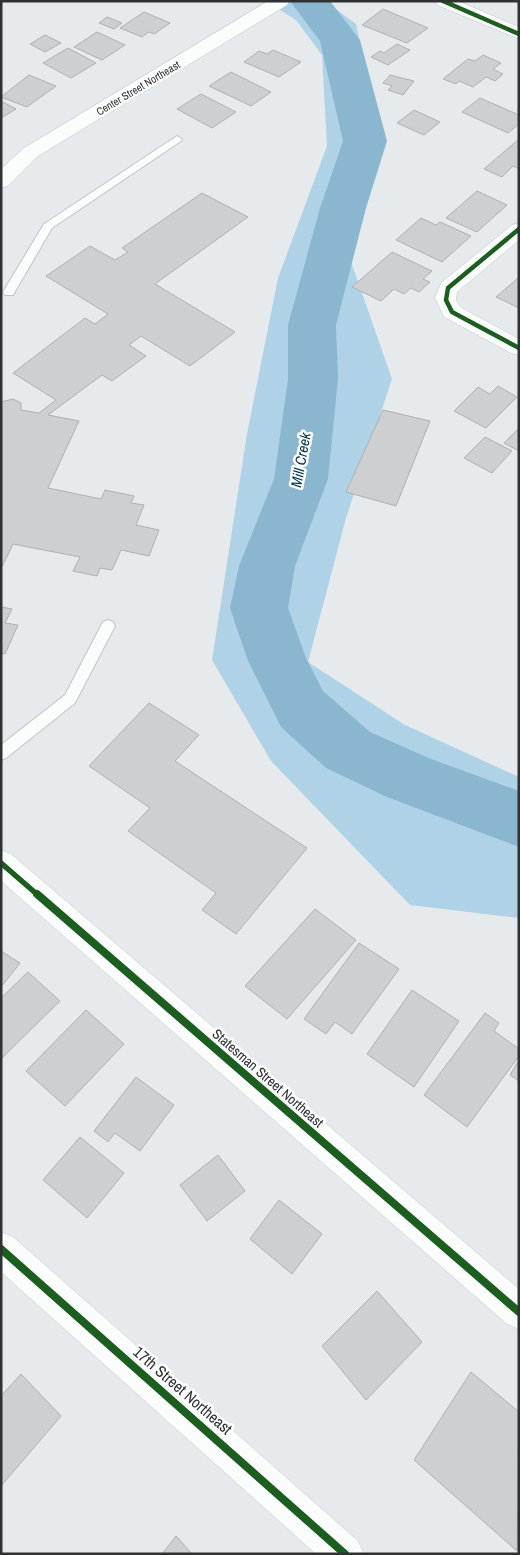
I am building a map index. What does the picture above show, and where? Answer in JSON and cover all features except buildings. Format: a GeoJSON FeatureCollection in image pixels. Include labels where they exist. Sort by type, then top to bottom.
{"type":"FeatureCollection","features":[{"type":"Feature","properties":{"kind":"street"},"geometry":{"type":"LineString","coordinates":[[442,1],[519,34]]}},
{"type":"Feature","properties":{"kind":"street","name":"Center Street Northeast"},"geometry":{"type":"LineString","coordinates":[[1,182],[9,172],[32,152],[275,5]]}},
{"type":"Feature","properties":{"kind":"street"},"geometry":{"type":"LineString","coordinates":[[515,237],[448,288],[444,296],[452,312],[519,348]]}},
{"type":"Feature","properties":{"kind":"street","name":"Statesman Street Northeast"},"geometry":{"type":"LineString","coordinates":[[1,864],[519,1312]]}},
{"type":"Feature","properties":{"kind":"street","name":"17th Street Northeast"},"geometry":{"type":"LineString","coordinates":[[1,1249],[345,1554]]}},
{"type":"Feature","properties":{"kind":"lane"},"geometry":{"type":"LineString","coordinates":[[1,306],[5,291],[48,226],[177,140]]}},
{"type":"Feature","properties":{"kind":"lane"},"geometry":{"type":"LineString","coordinates":[[1,754],[70,699],[108,626]]}},
{"type":"Feature","properties":{"kind":"shaded area"},"geometry":{"type":"Polygon","coordinates":[[[266,1],[325,1],[356,24],[375,114],[350,259],[392,379],[346,518],[308,662],[405,725],[519,777],[519,918],[410,905],[271,761],[212,660],[247,434],[278,278],[327,146],[322,55],[296,20],[266,1]]]}},
{"type":"Feature","properties":{"kind":"waterway","name":"Mill Creek"},"geometry":{"type":"LineString","coordinates":[[309,1],[340,40],[365,141],[343,208],[312,325],[313,379],[301,479],[267,566],[259,608],[277,661],[302,709],[348,750],[409,778],[519,819]]}},
{"type":"Feature","properties":{"kind":"cycle path"},"geometry":{"type":"LineString","coordinates":[[443,1],[519,34]]}},
{"type":"Feature","properties":{"kind":"cycle path"},"geometry":{"type":"LineString","coordinates":[[519,229],[448,288],[445,298],[452,312],[519,348]]}},
{"type":"Feature","properties":{"kind":"cycle path"},"geometry":{"type":"LineString","coordinates":[[1,863],[519,1312]]}},
{"type":"Feature","properties":{"kind":"cycle path"},"geometry":{"type":"LineString","coordinates":[[1,1249],[345,1554]]}}]}
